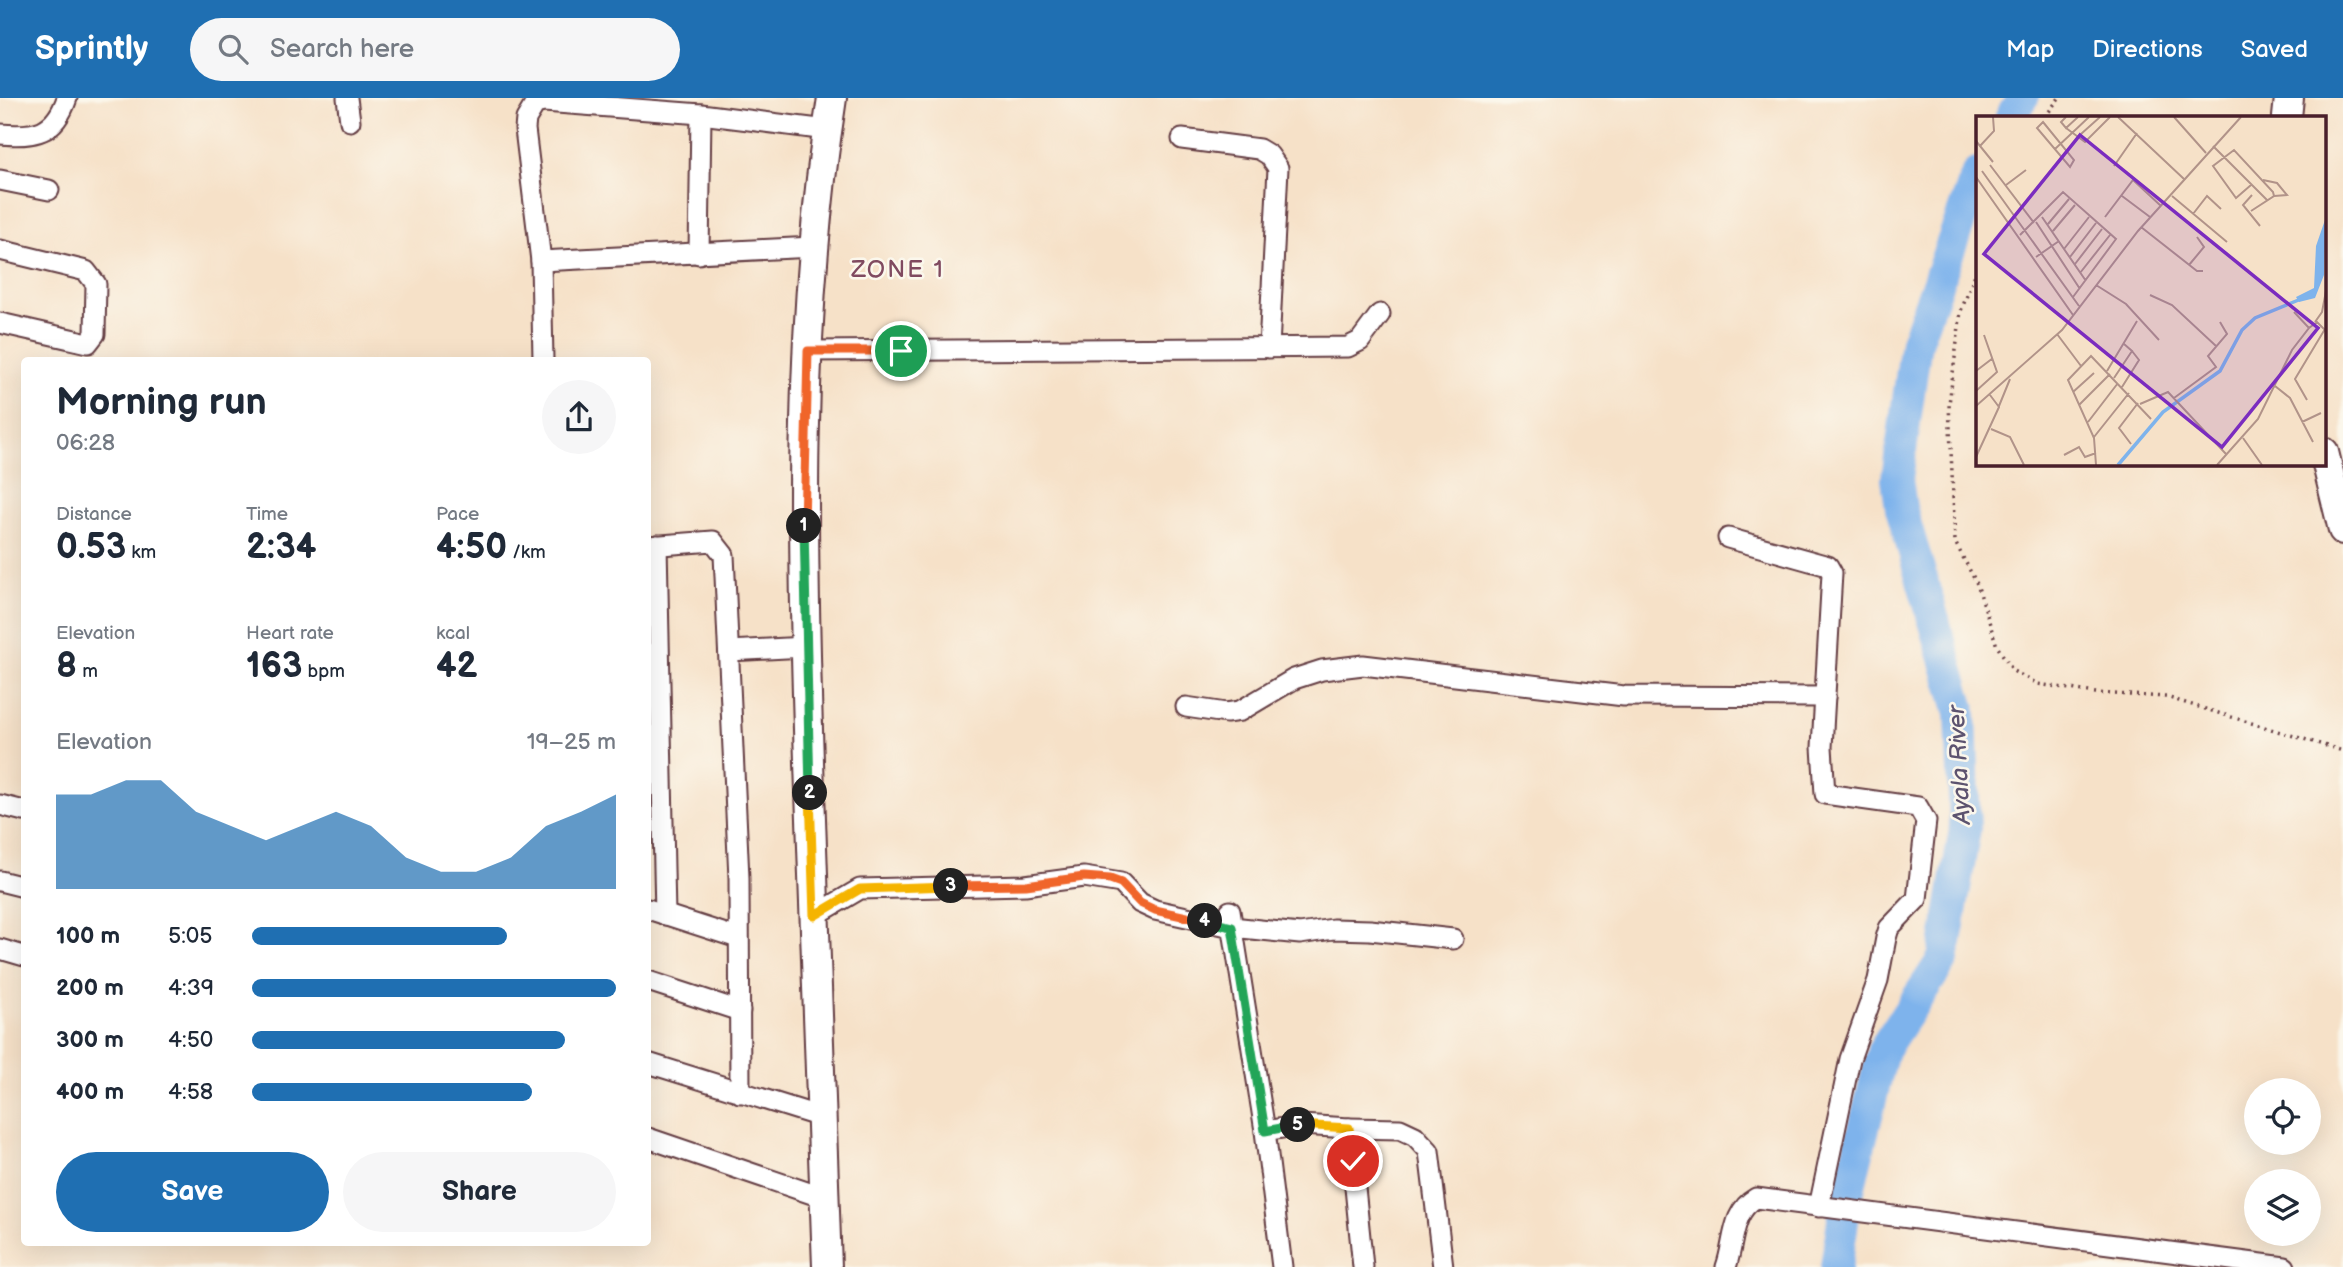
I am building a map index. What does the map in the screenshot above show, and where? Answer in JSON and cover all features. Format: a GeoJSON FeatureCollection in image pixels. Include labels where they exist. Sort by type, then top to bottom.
{"type":"FeatureCollection","features":[{"type":"Feature","properties":{"kind":"street"},"geometry":{"type":"LineString","coordinates":[[0,134],[26,136],[46,129],[60,117],[66,98]]}},
{"type":"Feature","properties":{"kind":"street"},"geometry":{"type":"LineString","coordinates":[[347,98],[350,121]]}},
{"type":"Feature","properties":{"kind":"street"},"geometry":{"type":"LineString","coordinates":[[827,1267],[805,647],[803,492],[813,247],[832,98]]}},
{"type":"Feature","properties":{"kind":"street"},"geometry":{"type":"LineString","coordinates":[[2287,116],[2289,98]]}},
{"type":"Feature","properties":{"kind":"street"},"geometry":{"type":"LineString","coordinates":[[543,357],[541,261],[525,129],[526,118],[535,104],[544,102],[701,114],[827,130]]}},
{"type":"Feature","properties":{"kind":"street"},"geometry":{"type":"LineString","coordinates":[[699,254],[701,114]]}},
{"type":"Feature","properties":{"kind":"street"},"geometry":{"type":"LineString","coordinates":[[1182,139],[1259,149],[1269,155],[1278,168],[1269,348]]}},
{"type":"Feature","properties":{"kind":"street"},"geometry":{"type":"LineString","coordinates":[[0,180],[49,190]]}},
{"type":"Feature","properties":{"kind":"street"},"geometry":{"type":"LineString","coordinates":[[541,261],[813,247]]}},
{"type":"Feature","properties":{"kind":"street"},"geometry":{"type":"LineString","coordinates":[[0,250],[86,271],[96,284],[95,334],[88,343],[0,323]]}},
{"type":"Feature","properties":{"kind":"street"},"geometry":{"type":"LineString","coordinates":[[808,351],[1348,347],[1360,341],[1380,314]]}},
{"type":"Feature","properties":{"kind":"street"},"geometry":{"type":"LineString","coordinates":[[2326,460],[2343,530]]}},
{"type":"Feature","properties":{"kind":"street"},"geometry":{"type":"LineString","coordinates":[[1728,538],[1828,566],[1832,573],[1822,747],[1825,794],[1918,807],[1926,821],[1917,899],[1889,928],[1878,980],[1850,1059],[1824,1208]]}},
{"type":"Feature","properties":{"kind":"street"},"geometry":{"type":"LineString","coordinates":[[738,938],[656,912],[652,546],[713,541],[723,549],[739,877],[740,1093]]}},
{"type":"Feature","properties":{"kind":"street"},"geometry":{"type":"LineString","coordinates":[[729,651],[805,647]]}},
{"type":"Feature","properties":{"kind":"street"},"geometry":{"type":"LineString","coordinates":[[1186,707],[1226,713],[1240,710],[1294,680],[1322,670],[1363,665],[1624,696],[1825,697]]}},
{"type":"Feature","properties":{"kind":"street"},"geometry":{"type":"LineString","coordinates":[[0,805],[21,810]]}},
{"type":"Feature","properties":{"kind":"street"},"geometry":{"type":"LineString","coordinates":[[814,916],[860,889],[1026,885],[1084,877],[1121,883],[1140,903],[1155,910],[1231,919],[1300,934],[1332,929],[1453,939]]}},
{"type":"Feature","properties":{"kind":"street"},"geometry":{"type":"LineString","coordinates":[[0,881],[21,886]]}},
{"type":"Feature","properties":{"kind":"street"},"geometry":{"type":"LineString","coordinates":[[1231,919],[1265,1131],[1282,1267]]}},
{"type":"Feature","properties":{"kind":"street"},"geometry":{"type":"LineString","coordinates":[[0,950],[21,955]]}},
{"type":"Feature","properties":{"kind":"street"},"geometry":{"type":"LineString","coordinates":[[651,982],[740,1011]]}},
{"type":"Feature","properties":{"kind":"street"},"geometry":{"type":"LineString","coordinates":[[651,1064],[821,1117]]}},
{"type":"Feature","properties":{"kind":"street"},"geometry":{"type":"LineString","coordinates":[[1265,1131],[1301,1125],[1400,1129],[1415,1136],[1429,1151],[1443,1267]]}},
{"type":"Feature","properties":{"kind":"street"},"geometry":{"type":"LineString","coordinates":[[1349,1128],[1363,1267]]}},
{"type":"Feature","properties":{"kind":"street"},"geometry":{"type":"LineString","coordinates":[[651,1139],[824,1198]]}},
{"type":"Feature","properties":{"kind":"street"},"geometry":{"type":"LineString","coordinates":[[1726,1267],[1738,1214],[1746,1204],[1756,1198],[2285,1267]]}},
{"type":"Feature","properties":{"kind":"path"},"geometry":{"type":"LineString","coordinates":[[2046,116],[2059,98]]}},
{"type":"Feature","properties":{"kind":"path"},"geometry":{"type":"LineString","coordinates":[[1976,272],[1961,311],[1949,404],[1955,542],[1977,584],[1997,646],[2013,671],[2038,684],[2096,693],[2166,696],[2343,751]]}},
{"type":"Feature","properties":{"kind":"waterway","name":"Ayala River"},"geometry":{"type":"LineString","coordinates":[[2012,116],[2023,98]]}},
{"type":"Feature","properties":{"kind":"waterway","name":"Ayala River"},"geometry":{"type":"LineString","coordinates":[[1836,1267],[1846,1201],[1883,1050],[1943,959],[1965,829],[1961,713],[1901,508],[1897,479],[1916,342],[1976,177]]}},
{"type":"Feature","properties":{"kind":"district","name":"ZONE 1"},"geometry":{"type":"Point","coordinates":[898,269]}},
{"type":"Feature","properties":{"kind":"route"},"geometry":{"type":"LineString","coordinates":[[901,351],[808,351],[803,492],[814,916],[860,889],[1026,885],[1084,877],[1110,879],[1121,883],[1140,903],[1155,910],[1232,927],[1265,1131],[1301,1125],[1349,1128],[1353,1161]]}}]}
